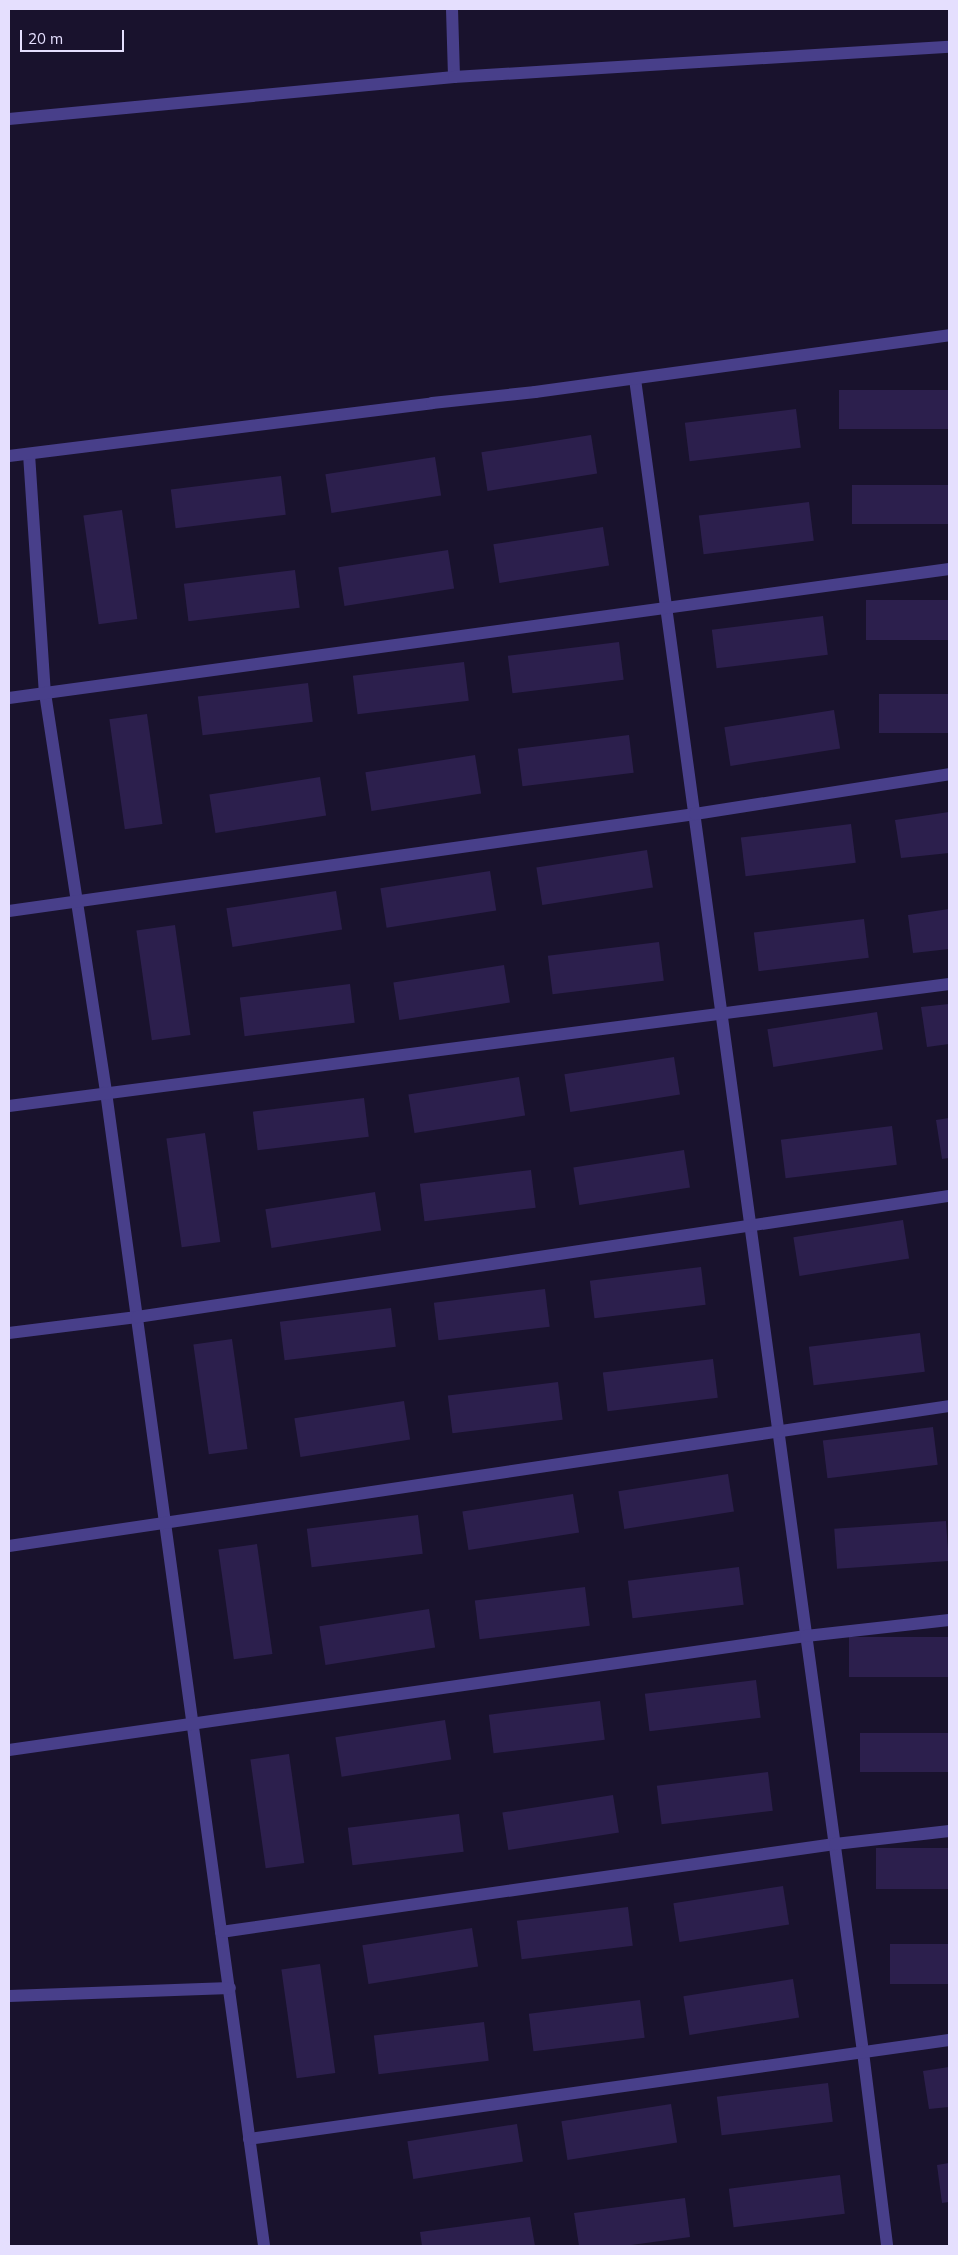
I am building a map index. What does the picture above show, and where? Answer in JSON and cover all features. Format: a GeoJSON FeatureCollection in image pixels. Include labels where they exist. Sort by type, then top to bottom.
{"type":"FeatureCollection","features":[{"type":"Feature","properties":{"kind":"street"},"geometry":{"type":"LineString","coordinates":[[452,9],[454,77]]}},
{"type":"Feature","properties":{"kind":"street"},"geometry":{"type":"LineString","coordinates":[[9,119],[454,77],[949,47]]}},
{"type":"Feature","properties":{"kind":"street"},"geometry":{"type":"LineString","coordinates":[[9,456],[635,379],[949,334]]}},
{"type":"Feature","properties":{"kind":"street"},"geometry":{"type":"LineString","coordinates":[[635,379],[835,1844],[887,2246]]}},
{"type":"Feature","properties":{"kind":"street"},"geometry":{"type":"LineString","coordinates":[[28,454],[45,693],[106,1092],[264,2246]]}},
{"type":"Feature","properties":{"kind":"street"},"geometry":{"type":"LineString","coordinates":[[9,698],[666,606],[949,569]]}},
{"type":"Feature","properties":{"kind":"street"},"geometry":{"type":"LineString","coordinates":[[9,911],[695,814],[949,774]]}},
{"type":"Feature","properties":{"kind":"street"},"geometry":{"type":"LineString","coordinates":[[9,1106],[721,1012],[949,984]]}},
{"type":"Feature","properties":{"kind":"street"},"geometry":{"type":"LineString","coordinates":[[9,1333],[137,1317],[949,1196]]}},
{"type":"Feature","properties":{"kind":"street"},"geometry":{"type":"LineString","coordinates":[[9,1546],[949,1406]]}},
{"type":"Feature","properties":{"kind":"street"},"geometry":{"type":"LineString","coordinates":[[9,1750],[192,1722],[806,1636],[949,1620]]}},
{"type":"Feature","properties":{"kind":"street"},"geometry":{"type":"LineString","coordinates":[[221,1932],[835,1844],[949,1830]]}},
{"type":"Feature","properties":{"kind":"street"},"geometry":{"type":"LineString","coordinates":[[9,1996],[230,1988]]}},
{"type":"Feature","properties":{"kind":"street"},"geometry":{"type":"LineString","coordinates":[[249,2139],[949,2040]]}},
{"type":"Feature","properties":{"kind":"building"},"geometry":{"type":"Polygon","coordinates":[[[839,390],[949,390],[949,429],[839,429],[839,390]]]}},
{"type":"Feature","properties":{"kind":"building"},"geometry":{"type":"Polygon","coordinates":[[[796,409],[801,448],[690,461],[685,423],[796,409]]]}},
{"type":"Feature","properties":{"kind":"building"},"geometry":{"type":"Polygon","coordinates":[[[591,435],[597,474],[487,491],[481,452],[591,435]]]}},
{"type":"Feature","properties":{"kind":"building"},"geometry":{"type":"Polygon","coordinates":[[[435,457],[441,496],[331,513],[325,474],[435,457]]]}},
{"type":"Feature","properties":{"kind":"building"},"geometry":{"type":"Polygon","coordinates":[[[281,476],[286,515],[176,528],[171,490],[281,476]]]}},
{"type":"Feature","properties":{"kind":"building"},"geometry":{"type":"Polygon","coordinates":[[[852,485],[949,485],[949,524],[852,524],[852,485]]]}},
{"type":"Feature","properties":{"kind":"building"},"geometry":{"type":"Polygon","coordinates":[[[809,502],[814,541],[704,554],[699,516],[809,502]]]}},
{"type":"Feature","properties":{"kind":"building"},"geometry":{"type":"Polygon","coordinates":[[[122,510],[137,619],[99,624],[83,515],[122,510]]]}},
{"type":"Feature","properties":{"kind":"building"},"geometry":{"type":"Polygon","coordinates":[[[603,527],[609,566],[499,583],[493,544],[603,527]]]}},
{"type":"Feature","properties":{"kind":"building"},"geometry":{"type":"Polygon","coordinates":[[[448,550],[454,589],[344,606],[338,567],[448,550]]]}},
{"type":"Feature","properties":{"kind":"building"},"geometry":{"type":"Polygon","coordinates":[[[295,570],[300,608],[188,621],[184,584],[295,570]]]}},
{"type":"Feature","properties":{"kind":"building"},"geometry":{"type":"Polygon","coordinates":[[[866,600],[949,600],[949,640],[866,640],[866,600]]]}},
{"type":"Feature","properties":{"kind":"building"},"geometry":{"type":"Polygon","coordinates":[[[823,616],[828,655],[717,668],[712,630],[823,616]]]}},
{"type":"Feature","properties":{"kind":"building"},"geometry":{"type":"Polygon","coordinates":[[[619,642],[624,680],[512,693],[508,656],[619,642]]]}},
{"type":"Feature","properties":{"kind":"building"},"geometry":{"type":"Polygon","coordinates":[[[464,662],[469,701],[358,714],[353,676],[464,662]]]}},
{"type":"Feature","properties":{"kind":"building"},"geometry":{"type":"Polygon","coordinates":[[[308,683],[313,722],[203,735],[198,697],[308,683]]]}},
{"type":"Feature","properties":{"kind":"building"},"geometry":{"type":"Polygon","coordinates":[[[879,694],[949,694],[949,733],[879,733],[879,694]]]}},
{"type":"Feature","properties":{"kind":"building"},"geometry":{"type":"Polygon","coordinates":[[[834,710],[840,749],[730,766],[724,727],[834,710]]]}},
{"type":"Feature","properties":{"kind":"building"},"geometry":{"type":"Polygon","coordinates":[[[147,714],[162,824],[125,829],[109,719],[147,714]]]}},
{"type":"Feature","properties":{"kind":"building"},"geometry":{"type":"Polygon","coordinates":[[[629,735],[634,773],[522,786],[518,749],[629,735]]]}},
{"type":"Feature","properties":{"kind":"building"},"geometry":{"type":"Polygon","coordinates":[[[475,755],[481,794],[371,811],[365,772],[475,755]]]}},
{"type":"Feature","properties":{"kind":"building"},"geometry":{"type":"Polygon","coordinates":[[[320,777],[326,816],[215,833],[209,795],[320,777]]]}},
{"type":"Feature","properties":{"kind":"building"},"geometry":{"type":"Polygon","coordinates":[[[949,812],[949,853],[901,858],[895,820],[949,812]]]}},
{"type":"Feature","properties":{"kind":"building"},"geometry":{"type":"Polygon","coordinates":[[[851,824],[856,863],[746,876],[741,838],[851,824]]]}},
{"type":"Feature","properties":{"kind":"building"},"geometry":{"type":"Polygon","coordinates":[[[647,850],[653,888],[542,905],[536,868],[647,850]]]}},
{"type":"Feature","properties":{"kind":"building"},"geometry":{"type":"Polygon","coordinates":[[[490,871],[496,911],[387,928],[380,888],[490,871]]]}},
{"type":"Feature","properties":{"kind":"building"},"geometry":{"type":"Polygon","coordinates":[[[336,891],[342,930],[232,947],[226,908],[336,891]]]}},
{"type":"Feature","properties":{"kind":"building"},"geometry":{"type":"Polygon","coordinates":[[[949,909],[949,949],[913,953],[908,915],[949,909]]]}},
{"type":"Feature","properties":{"kind":"building"},"geometry":{"type":"Polygon","coordinates":[[[864,919],[869,958],[759,971],[754,933],[864,919]]]}},
{"type":"Feature","properties":{"kind":"building"},"geometry":{"type":"Polygon","coordinates":[[[175,925],[190,1035],[152,1040],[136,930],[175,925]]]}},
{"type":"Feature","properties":{"kind":"building"},"geometry":{"type":"Polygon","coordinates":[[[659,942],[664,981],[553,994],[548,956],[659,942]]]}},
{"type":"Feature","properties":{"kind":"building"},"geometry":{"type":"Polygon","coordinates":[[[504,965],[510,1003],[399,1020],[393,983],[504,965]]]}},
{"type":"Feature","properties":{"kind":"building"},"geometry":{"type":"Polygon","coordinates":[[[350,984],[355,1023],[245,1036],[240,998],[350,984]]]}},
{"type":"Feature","properties":{"kind":"building"},"geometry":{"type":"Polygon","coordinates":[[[949,1004],[949,1044],[927,1047],[921,1007],[949,1004]]]}},
{"type":"Feature","properties":{"kind":"building"},"geometry":{"type":"Polygon","coordinates":[[[877,1012],[883,1050],[773,1067],[767,1029],[877,1012]]]}},
{"type":"Feature","properties":{"kind":"building"},"geometry":{"type":"Polygon","coordinates":[[[674,1057],[680,1095],[570,1112],[564,1074],[674,1057]]]}},
{"type":"Feature","properties":{"kind":"building"},"geometry":{"type":"Polygon","coordinates":[[[519,1077],[525,1116],[414,1133],[408,1095],[519,1077]]]}},
{"type":"Feature","properties":{"kind":"building"},"geometry":{"type":"Polygon","coordinates":[[[364,1098],[369,1137],[258,1150],[253,1112],[364,1098]]]}},
{"type":"Feature","properties":{"kind":"building"},"geometry":{"type":"Polygon","coordinates":[[[949,1118],[949,1158],[942,1159],[936,1120],[949,1118]]]}},
{"type":"Feature","properties":{"kind":"building"},"geometry":{"type":"Polygon","coordinates":[[[892,1126],[897,1165],[786,1178],[781,1140],[892,1126]]]}},
{"type":"Feature","properties":{"kind":"building"},"geometry":{"type":"Polygon","coordinates":[[[205,1133],[220,1242],[182,1247],[166,1138],[205,1133]]]}},
{"type":"Feature","properties":{"kind":"building"},"geometry":{"type":"Polygon","coordinates":[[[684,1150],[690,1188],[579,1205],[573,1168],[684,1150]]]}},
{"type":"Feature","properties":{"kind":"building"},"geometry":{"type":"Polygon","coordinates":[[[531,1170],[536,1208],[424,1221],[420,1184],[531,1170]]]}},
{"type":"Feature","properties":{"kind":"building"},"geometry":{"type":"Polygon","coordinates":[[[375,1192],[381,1231],[271,1248],[265,1209],[375,1192]]]}},
{"type":"Feature","properties":{"kind":"building"},"geometry":{"type":"Polygon","coordinates":[[[903,1220],[909,1259],[799,1276],[793,1237],[903,1220]]]}},
{"type":"Feature","properties":{"kind":"building"},"geometry":{"type":"Polygon","coordinates":[[[701,1267],[706,1305],[594,1318],[590,1281],[701,1267]]]}},
{"type":"Feature","properties":{"kind":"building"},"geometry":{"type":"Polygon","coordinates":[[[545,1289],[550,1327],[438,1340],[434,1303],[545,1289]]]}},
{"type":"Feature","properties":{"kind":"building"},"geometry":{"type":"Polygon","coordinates":[[[391,1308],[396,1347],[285,1360],[280,1322],[391,1308]]]}},
{"type":"Feature","properties":{"kind":"building"},"geometry":{"type":"Polygon","coordinates":[[[920,1333],[925,1372],[814,1385],[809,1347],[920,1333]]]}},
{"type":"Feature","properties":{"kind":"building"},"geometry":{"type":"Polygon","coordinates":[[[232,1339],[247,1449],[209,1454],[193,1344],[232,1339]]]}},
{"type":"Feature","properties":{"kind":"building"},"geometry":{"type":"Polygon","coordinates":[[[713,1359],[718,1398],[608,1411],[603,1373],[713,1359]]]}},
{"type":"Feature","properties":{"kind":"building"},"geometry":{"type":"Polygon","coordinates":[[[558,1382],[563,1420],[452,1433],[448,1396],[558,1382]]]}},
{"type":"Feature","properties":{"kind":"building"},"geometry":{"type":"Polygon","coordinates":[[[404,1401],[410,1440],[300,1457],[294,1418],[404,1401]]]}},
{"type":"Feature","properties":{"kind":"building"},"geometry":{"type":"Polygon","coordinates":[[[933,1427],[938,1465],[827,1478],[823,1441],[933,1427]]]}},
{"type":"Feature","properties":{"kind":"building"},"geometry":{"type":"Polygon","coordinates":[[[728,1474],[734,1512],[624,1529],[618,1491],[728,1474]]]}},
{"type":"Feature","properties":{"kind":"building"},"geometry":{"type":"Polygon","coordinates":[[[573,1494],[579,1533],[468,1550],[462,1512],[573,1494]]]}},
{"type":"Feature","properties":{"kind":"building"},"geometry":{"type":"Polygon","coordinates":[[[418,1515],[423,1554],[312,1567],[307,1529],[418,1515]]]}},
{"type":"Feature","properties":{"kind":"building"},"geometry":{"type":"Polygon","coordinates":[[[946,1521],[949,1561],[837,1569],[834,1529],[946,1521]]]}},
{"type":"Feature","properties":{"kind":"building"},"geometry":{"type":"Polygon","coordinates":[[[257,1544],[272,1654],[234,1659],[218,1549],[257,1544]]]}},
{"type":"Feature","properties":{"kind":"building"},"geometry":{"type":"Polygon","coordinates":[[[739,1567],[744,1605],[632,1618],[628,1581],[739,1567]]]}},
{"type":"Feature","properties":{"kind":"building"},"geometry":{"type":"Polygon","coordinates":[[[585,1587],[590,1626],[480,1639],[475,1601],[585,1587]]]}},
{"type":"Feature","properties":{"kind":"building"},"geometry":{"type":"Polygon","coordinates":[[[429,1609],[435,1648],[325,1665],[319,1626],[429,1609]]]}},
{"type":"Feature","properties":{"kind":"building"},"geometry":{"type":"Polygon","coordinates":[[[849,1637],[949,1637],[949,1677],[849,1677],[849,1637]]]}},
{"type":"Feature","properties":{"kind":"building"},"geometry":{"type":"Polygon","coordinates":[[[756,1680],[761,1718],[649,1731],[645,1694],[756,1680]]]}},
{"type":"Feature","properties":{"kind":"building"},"geometry":{"type":"Polygon","coordinates":[[[600,1701],[605,1740],[494,1753],[489,1715],[600,1701]]]}},
{"type":"Feature","properties":{"kind":"building"},"geometry":{"type":"Polygon","coordinates":[[[445,1720],[451,1760],[342,1777],[335,1737],[445,1720]]]}},
{"type":"Feature","properties":{"kind":"building"},"geometry":{"type":"Polygon","coordinates":[[[860,1733],[949,1733],[949,1772],[860,1772],[860,1733]]]}},
{"type":"Feature","properties":{"kind":"building"},"geometry":{"type":"Polygon","coordinates":[[[289,1754],[304,1863],[266,1868],[250,1759],[289,1754]]]}},
{"type":"Feature","properties":{"kind":"building"},"geometry":{"type":"Polygon","coordinates":[[[768,1772],[773,1811],[662,1824],[657,1786],[768,1772]]]}},
{"type":"Feature","properties":{"kind":"building"},"geometry":{"type":"Polygon","coordinates":[[[613,1795],[619,1833],[508,1850],[502,1813],[613,1795]]]}},
{"type":"Feature","properties":{"kind":"building"},"geometry":{"type":"Polygon","coordinates":[[[459,1814],[464,1852],[352,1865],[348,1828],[459,1814]]]}},
{"type":"Feature","properties":{"kind":"building"},"geometry":{"type":"Polygon","coordinates":[[[876,1848],[949,1848],[949,1889],[876,1889],[876,1848]]]}},
{"type":"Feature","properties":{"kind":"building"},"geometry":{"type":"Polygon","coordinates":[[[783,1886],[789,1925],[679,1942],[673,1903],[783,1886]]]}},
{"type":"Feature","properties":{"kind":"building"},"geometry":{"type":"Polygon","coordinates":[[[628,1907],[633,1946],[522,1959],[517,1921],[628,1907]]]}},
{"type":"Feature","properties":{"kind":"building"},"geometry":{"type":"Polygon","coordinates":[[[472,1928],[478,1967],[368,1984],[362,1945],[472,1928]]]}},
{"type":"Feature","properties":{"kind":"building"},"geometry":{"type":"Polygon","coordinates":[[[890,1944],[949,1944],[949,1984],[890,1984],[890,1944]]]}},
{"type":"Feature","properties":{"kind":"building"},"geometry":{"type":"Polygon","coordinates":[[[320,1964],[335,2073],[297,2078],[281,1969],[320,1964]]]}},
{"type":"Feature","properties":{"kind":"building"},"geometry":{"type":"Polygon","coordinates":[[[793,1979],[799,2018],[689,2035],[683,1996],[793,1979]]]}},
{"type":"Feature","properties":{"kind":"building"},"geometry":{"type":"Polygon","coordinates":[[[640,2000],[645,2038],[533,2051],[529,2014],[640,2000]]]}},
{"type":"Feature","properties":{"kind":"building"},"geometry":{"type":"Polygon","coordinates":[[[484,2022],[489,2061],[379,2074],[374,2036],[484,2022]]]}},
{"type":"Feature","properties":{"kind":"building"},"geometry":{"type":"Polygon","coordinates":[[[949,2067],[949,2107],[929,2109],[923,2071],[949,2067]]]}},
{"type":"Feature","properties":{"kind":"building"},"geometry":{"type":"Polygon","coordinates":[[[828,2083],[833,2122],[722,2135],[717,2097],[828,2083]]]}},
{"type":"Feature","properties":{"kind":"building"},"geometry":{"type":"Polygon","coordinates":[[[671,2104],[677,2143],[567,2160],[561,2121],[671,2104]]]}},
{"type":"Feature","properties":{"kind":"building"},"geometry":{"type":"Polygon","coordinates":[[[517,2124],[523,2162],[413,2179],[407,2141],[517,2124]]]}},
{"type":"Feature","properties":{"kind":"building"},"geometry":{"type":"Polygon","coordinates":[[[949,2163],[949,2202],[942,2203],[937,2165],[949,2163]]]}},
{"type":"Feature","properties":{"kind":"building"},"geometry":{"type":"Polygon","coordinates":[[[840,2175],[845,2214],[734,2227],[729,2189],[840,2175]]]}},
{"type":"Feature","properties":{"kind":"building"},"geometry":{"type":"Polygon","coordinates":[[[685,2198],[690,2237],[624,2246],[579,2246],[574,2213],[685,2198]]]}},
{"type":"Feature","properties":{"kind":"building"},"geometry":{"type":"Polygon","coordinates":[[[530,2217],[535,2246],[422,2246],[420,2232],[530,2217]]]}}]}
